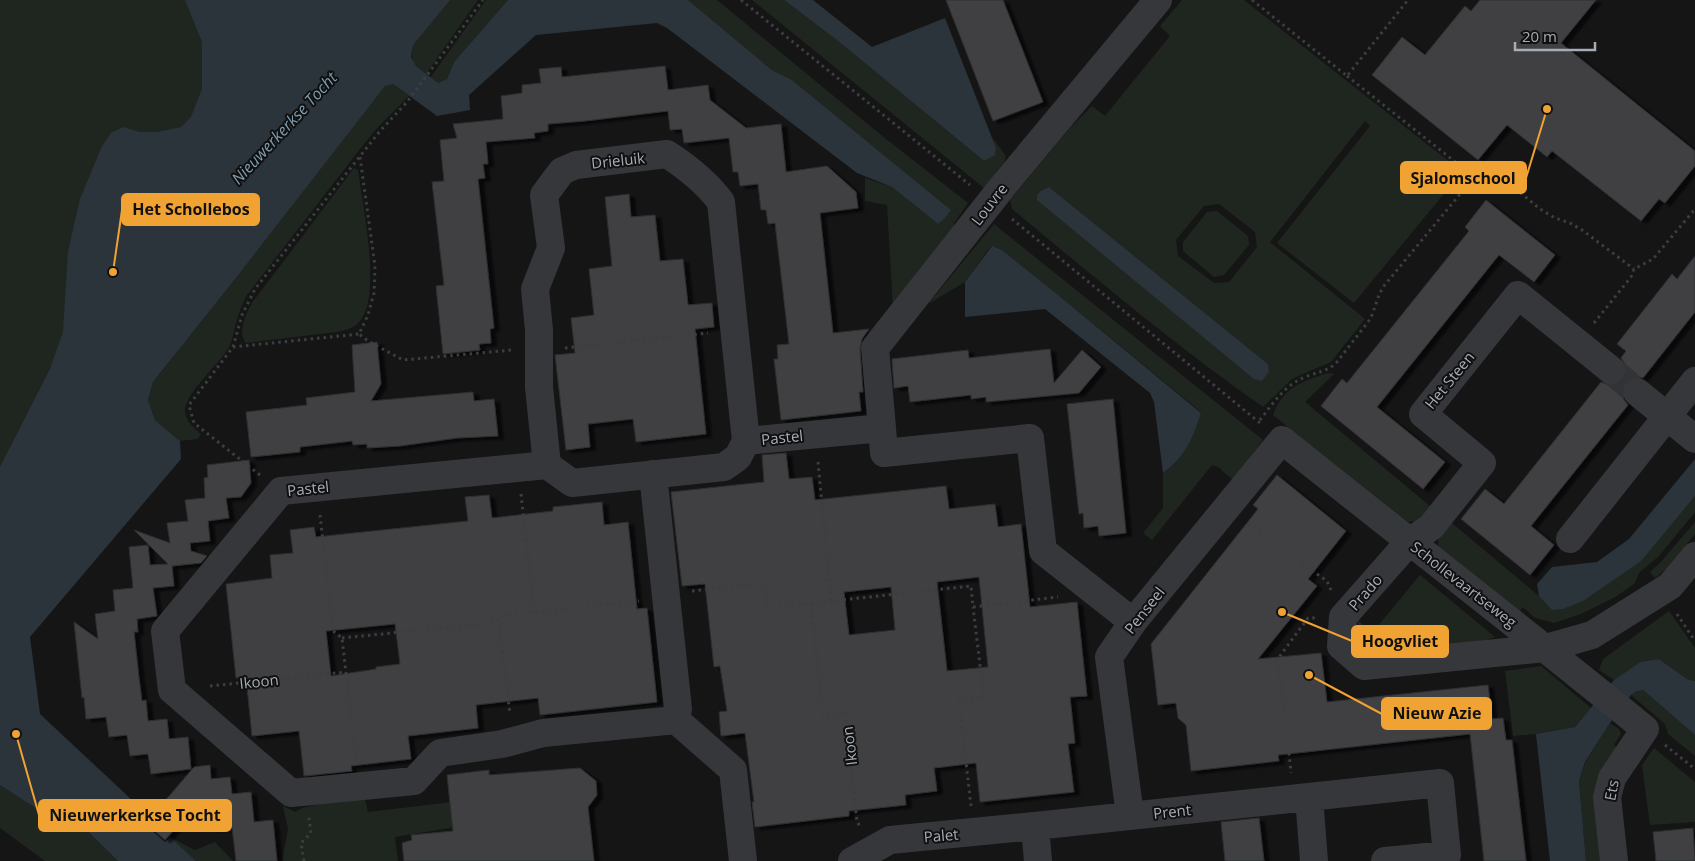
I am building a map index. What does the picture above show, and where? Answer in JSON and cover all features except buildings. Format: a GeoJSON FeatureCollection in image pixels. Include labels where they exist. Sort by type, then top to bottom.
{"type":"FeatureCollection","features":[{"type":"Feature","properties":{"kind":"street","name":"Louvre"},"geometry":{"type":"LineString","coordinates":[[882,428],[875,348],[1003,186],[1158,0]]}},
{"type":"Feature","properties":{"kind":"street","name":"Drieluik"},"geometry":{"type":"LineString","coordinates":[[547,465],[539,387],[539,330],[535,289],[551,248],[544,195],[562,171],[576,165],[657,155],[667,154],[680,162],[712,190],[721,202],[746,441]]}},
{"type":"Feature","properties":{"kind":"street","name":"Het Steen"},"geometry":{"type":"LineString","coordinates":[[1409,542],[1431,527],[1482,462],[1423,414],[1518,295],[1611,370]]}},
{"type":"Feature","properties":{"kind":"street"},"geometry":{"type":"LineString","coordinates":[[1570,539],[1695,381]]}},
{"type":"Feature","properties":{"kind":"street"},"geometry":{"type":"LineString","coordinates":[[1637,392],[1695,439]]}},
{"type":"Feature","properties":{"kind":"street","name":"Pastel"},"geometry":{"type":"LineString","coordinates":[[172,690],[165,631],[281,491],[547,465],[572,483],[724,467],[738,458],[746,441],[882,428]]}},
{"type":"Feature","properties":{"kind":"street"},"geometry":{"type":"LineString","coordinates":[[882,428],[884,453],[1030,438],[1043,551],[1133,622]]}},
{"type":"Feature","properties":{"kind":"street","name":"Schollevaartseweg"},"geometry":{"type":"LineString","coordinates":[[1282,440],[1409,542],[1546,648],[1636,722]]}},
{"type":"Feature","properties":{"kind":"street","name":"Penseel"},"geometry":{"type":"LineString","coordinates":[[1130,816],[1109,657],[1133,622],[1282,440]]}},
{"type":"Feature","properties":{"kind":"street"},"geometry":{"type":"LineString","coordinates":[[653,474],[678,710],[676,720]]}},
{"type":"Feature","properties":{"kind":"street","name":"Prado"},"geometry":{"type":"LineString","coordinates":[[1409,542],[1343,617],[1341,646],[1364,666],[1546,648]]}},
{"type":"Feature","properties":{"kind":"street"},"geometry":{"type":"LineString","coordinates":[[1546,648],[1592,635],[1662,592],[1670,586],[1695,556]]}},
{"type":"Feature","properties":{"kind":"street"},"geometry":{"type":"LineString","coordinates":[[172,690],[290,793],[414,781],[440,752],[502,744],[543,733],[676,720],[733,770],[743,861]]}},
{"type":"Feature","properties":{"kind":"street","name":"Ets"},"geometry":{"type":"LineString","coordinates":[[1614,861],[1607,797],[1612,778],[1636,722]]}},
{"type":"Feature","properties":{"kind":"street","name":"Prent"},"geometry":{"type":"LineString","coordinates":[[1035,826],[1440,784],[1447,855],[1385,861]]}},
{"type":"Feature","properties":{"kind":"street"},"geometry":{"type":"LineString","coordinates":[[1309,797],[1314,861]]}},
{"type":"Feature","properties":{"kind":"street"},"geometry":{"type":"LineString","coordinates":[[1035,826],[1038,861]]}},
{"type":"Feature","properties":{"kind":"street","name":"Palet"},"geometry":{"type":"LineString","coordinates":[[862,855],[890,840],[1035,826]]}},
{"type":"Feature","properties":{"kind":"path"},"geometry":{"type":"LineString","coordinates":[[281,491],[194,423],[190,405],[233,347],[242,314],[255,289],[380,131],[407,102],[483,0]]}},
{"type":"Feature","properties":{"kind":"path"},"geometry":{"type":"LineString","coordinates":[[1252,0],[1473,176],[1489,174],[1500,176],[1540,209],[1582,230],[1634,269]]}},
{"type":"Feature","properties":{"kind":"path"},"geometry":{"type":"LineString","coordinates":[[1347,76],[1408,0]]}},
{"type":"Feature","properties":{"kind":"path"},"geometry":{"type":"LineString","coordinates":[[360,156],[375,266],[374,293],[360,334]]}},
{"type":"Feature","properties":{"kind":"path"},"geometry":{"type":"LineString","coordinates":[[1260,422],[1274,401],[1288,387],[1304,377],[1332,368],[1371,318],[1383,287],[1473,176]]}},
{"type":"Feature","properties":{"kind":"path"},"geometry":{"type":"LineString","coordinates":[[1578,343],[1631,277],[1634,269],[1653,259],[1695,209]]}},
{"type":"Feature","properties":{"kind":"path"},"geometry":{"type":"LineString","coordinates":[[233,347],[360,334],[368,341],[402,360],[538,347],[573,348],[734,329]]}},
{"type":"Feature","properties":{"kind":"path"},"geometry":{"type":"LineString","coordinates":[[815,434],[831,601]]}},
{"type":"Feature","properties":{"kind":"path"},"geometry":{"type":"LineString","coordinates":[[518,468],[534,613]]}},
{"type":"Feature","properties":{"kind":"path"},"geometry":{"type":"LineString","coordinates":[[318,487],[333,631],[342,638],[483,624],[510,615],[649,600],[701,590],[765,584],[768,608],[971,586],[984,698],[959,701],[974,832]]}},
{"type":"Feature","properties":{"kind":"path"},"geometry":{"type":"LineString","coordinates":[[1284,707],[1277,660],[1308,618],[1343,617],[1327,580],[1301,563]]}},
{"type":"Feature","properties":{"kind":"path"},"geometry":{"type":"LineString","coordinates":[[1662,592],[1695,641]]}},
{"type":"Feature","properties":{"kind":"path"},"geometry":{"type":"LineString","coordinates":[[973,607],[1096,593]]}},
{"type":"Feature","properties":{"kind":"path","name":"Ikoon"},"geometry":{"type":"LineString","coordinates":[[811,603],[823,716],[845,713],[862,855]]}},
{"type":"Feature","properties":{"kind":"path"},"geometry":{"type":"LineString","coordinates":[[498,618],[513,741]]}},
{"type":"Feature","properties":{"kind":"path"},"geometry":{"type":"LineString","coordinates":[[342,638],[359,786]]}},
{"type":"Feature","properties":{"kind":"path","name":"Ikoon"},"geometry":{"type":"LineString","coordinates":[[172,690],[346,672]]}},
{"type":"Feature","properties":{"kind":"path"},"geometry":{"type":"LineString","coordinates":[[1636,722],[1695,769]]}},
{"type":"Feature","properties":{"kind":"path"},"geometry":{"type":"LineString","coordinates":[[304,792],[311,834],[301,843],[304,861]]}},
{"type":"Feature","properties":{"kind":"shaded area"},"geometry":{"type":"Polygon","coordinates":[[[0,0],[478,0],[426,74],[414,63],[412,56],[413,47],[0,544],[0,0]]]}},
{"type":"Feature","properties":{"kind":"shaded area"},"geometry":{"type":"Polygon","coordinates":[[[486,0],[508,0],[454,62],[447,79],[438,83],[430,78],[486,0]]]}},
{"type":"Feature","properties":{"kind":"shaded area"},"geometry":{"type":"Polygon","coordinates":[[[688,0],[717,0],[886,139],[968,203],[954,223],[954,235],[893,309],[887,205],[865,201],[865,178],[892,187],[938,224],[951,210],[792,80],[772,70],[688,0]]]}},
{"type":"Feature","properties":{"kind":"shaded area"},"geometry":{"type":"Polygon","coordinates":[[[752,0],[784,0],[838,41],[984,161],[996,148],[992,137],[1006,156],[1004,162],[984,188],[752,0]]]}},
{"type":"Feature","properties":{"kind":"shaded area"},"geometry":{"type":"Polygon","coordinates":[[[1182,0],[1244,0],[1470,178],[1457,192],[1447,190],[1354,303],[1277,243],[1370,126],[1365,121],[1270,242],[1365,319],[1331,362],[1291,380],[1263,407],[1167,335],[1012,209],[1010,200],[1070,128],[1092,106],[1105,116],[1170,36],[1160,26],[1182,0]],[[1049,187],[1041,191],[1262,381],[1269,372],[1268,364],[1049,187]],[[1219,204],[1204,206],[1176,240],[1178,256],[1214,283],[1229,282],[1257,247],[1255,232],[1219,204]]]}},
{"type":"Feature","properties":{"kind":"shaded area"},"geometry":{"type":"Polygon","coordinates":[[[393,84],[409,96],[364,144],[247,295],[240,310],[228,349],[187,402],[185,409],[186,417],[201,434],[198,439],[180,441],[155,420],[148,400],[153,382],[385,85],[393,84]]]}},
{"type":"Feature","properties":{"kind":"shaded area"},"geometry":{"type":"Polygon","coordinates":[[[354,168],[358,170],[369,251],[369,295],[365,312],[357,324],[344,330],[246,343],[243,339],[242,328],[252,303],[354,168]]]}},
{"type":"Feature","properties":{"kind":"shaded area"},"geometry":{"type":"Polygon","coordinates":[[[1217,211],[1248,236],[1249,245],[1224,275],[1214,277],[1183,251],[1183,242],[1207,212],[1217,211]]]}},
{"type":"Feature","properties":{"kind":"shaded area"},"geometry":{"type":"Polygon","coordinates":[[[994,224],[1263,440],[1233,480],[1218,467],[1212,465],[1152,540],[1143,533],[1163,508],[1163,473],[1178,460],[1188,446],[1201,412],[1002,250],[992,246],[965,282],[928,304],[994,224]]]}},
{"type":"Feature","properties":{"kind":"shaded area"},"geometry":{"type":"Polygon","coordinates":[[[1328,373],[1334,374],[1305,402],[1436,511],[1428,520],[1408,522],[1273,415],[1277,405],[1288,392],[1302,382],[1328,373]]]}},
{"type":"Feature","properties":{"kind":"shaded area"},"geometry":{"type":"Polygon","coordinates":[[[1695,496],[1695,512],[1659,556],[1639,573],[1635,583],[1617,596],[1581,614],[1554,623],[1535,618],[1523,607],[1519,612],[1438,547],[1439,531],[1447,519],[1539,596],[1552,610],[1640,561],[1695,496]]]}},
{"type":"Feature","properties":{"kind":"shaded area"},"geometry":{"type":"Polygon","coordinates":[[[1695,522],[1695,534],[1667,568],[1655,578],[1650,572],[1695,522]]]}},
{"type":"Feature","properties":{"kind":"shaded area"},"geometry":{"type":"Polygon","coordinates":[[[1420,575],[1495,637],[1463,644],[1408,651],[1371,648],[1362,642],[1358,633],[1358,620],[1372,633],[1420,575]]]}},
{"type":"Feature","properties":{"kind":"shaded area"},"geometry":{"type":"Polygon","coordinates":[[[1669,611],[1695,648],[1695,681],[1687,679],[1659,659],[1640,662],[1614,680],[1599,670],[1603,659],[1669,611]]]}},
{"type":"Feature","properties":{"kind":"shaded area"},"geometry":{"type":"Polygon","coordinates":[[[1541,666],[1591,708],[1575,727],[1513,736],[1505,671],[1541,666]]]}},
{"type":"Feature","properties":{"kind":"shaded area"},"geometry":{"type":"Polygon","coordinates":[[[1643,690],[1695,735],[1695,756],[1668,734],[1665,724],[1631,695],[1643,690]]]}},
{"type":"Feature","properties":{"kind":"shaded area"},"geometry":{"type":"Polygon","coordinates":[[[1610,723],[1619,729],[1621,734],[1614,745],[1620,749],[1603,861],[1586,861],[1579,781],[1585,763],[1610,723]]]}},
{"type":"Feature","properties":{"kind":"shaded area"},"geometry":{"type":"Polygon","coordinates":[[[1654,748],[1695,782],[1695,822],[1650,825],[1642,765],[1654,748]]]}},
{"type":"Feature","properties":{"kind":"shaded area"},"geometry":{"type":"Polygon","coordinates":[[[0,785],[51,818],[72,816],[118,861],[45,861],[0,828],[0,785]]]}},
{"type":"Feature","properties":{"kind":"shaded area"},"geometry":{"type":"Polygon","coordinates":[[[364,794],[368,812],[452,802],[456,827],[395,837],[398,861],[282,861],[288,829],[283,806],[295,812],[302,808],[364,794]]]}},
{"type":"Feature","properties":{"kind":"shaded area"},"geometry":{"type":"Polygon","coordinates":[[[170,837],[195,850],[215,842],[233,861],[196,861],[170,837]]]}},
{"type":"Feature","properties":{"kind":"water"},"geometry":{"type":"Polygon","coordinates":[[[185,0],[450,0],[413,45],[411,57],[416,66],[438,83],[447,79],[454,62],[508,0],[688,0],[772,70],[792,80],[951,210],[938,224],[892,187],[857,173],[667,28],[657,23],[536,35],[469,95],[470,110],[437,116],[393,84],[385,86],[153,382],[148,400],[155,420],[180,441],[181,459],[30,637],[40,714],[148,815],[142,822],[165,842],[170,837],[196,861],[118,861],[72,816],[51,818],[0,785],[0,467],[50,369],[63,332],[68,252],[80,199],[102,146],[111,133],[123,127],[140,132],[157,132],[181,127],[191,117],[202,89],[202,42],[185,0]]]}},
{"type":"Feature","properties":{"kind":"water"},"geometry":{"type":"Polygon","coordinates":[[[784,0],[813,0],[872,47],[945,18],[996,148],[995,155],[984,161],[838,41],[784,0]]]}},
{"type":"Feature","properties":{"kind":"water"},"geometry":{"type":"Polygon","coordinates":[[[1049,187],[1268,364],[1269,372],[1262,381],[1254,379],[1037,200],[1037,195],[1049,187]]]}},
{"type":"Feature","properties":{"kind":"water"},"geometry":{"type":"Polygon","coordinates":[[[992,246],[1002,250],[1201,413],[1188,446],[1171,467],[1163,473],[1154,402],[1150,393],[1045,309],[965,317],[965,282],[992,246]]]}},
{"type":"Feature","properties":{"kind":"water"},"geometry":{"type":"Polygon","coordinates":[[[1695,459],[1695,496],[1641,561],[1583,601],[1563,609],[1552,610],[1539,596],[1537,584],[1552,567],[1597,562],[1629,539],[1695,459]]]}},
{"type":"Feature","properties":{"kind":"water"},"geometry":{"type":"Polygon","coordinates":[[[1659,659],[1687,679],[1695,681],[1695,735],[1643,690],[1631,695],[1585,762],[1579,781],[1586,861],[1550,861],[1536,734],[1575,727],[1614,680],[1640,662],[1659,659]]]}},
{"type":"Feature","properties":{"kind":"tunnel"},"geometry":{"type":"LineString","coordinates":[[1611,370],[1637,392]]}},
{"type":"Feature","properties":{"kind":"place","name":"Sjalomschool"},"geometry":{"type":"Point","coordinates":[1547,109]}},
{"type":"Feature","properties":{"kind":"place","name":"Het Schollebos"},"geometry":{"type":"Point","coordinates":[113,272]}},
{"type":"Feature","properties":{"kind":"place","name":"Hoogvliet"},"geometry":{"type":"Point","coordinates":[1282,612]}},
{"type":"Feature","properties":{"kind":"place","name":"Nieuw Azie"},"geometry":{"type":"Point","coordinates":[1309,675]}},
{"type":"Feature","properties":{"kind":"place","name":"Nieuwerkerkse Tocht"},"geometry":{"type":"Point","coordinates":[16,734]}}]}
